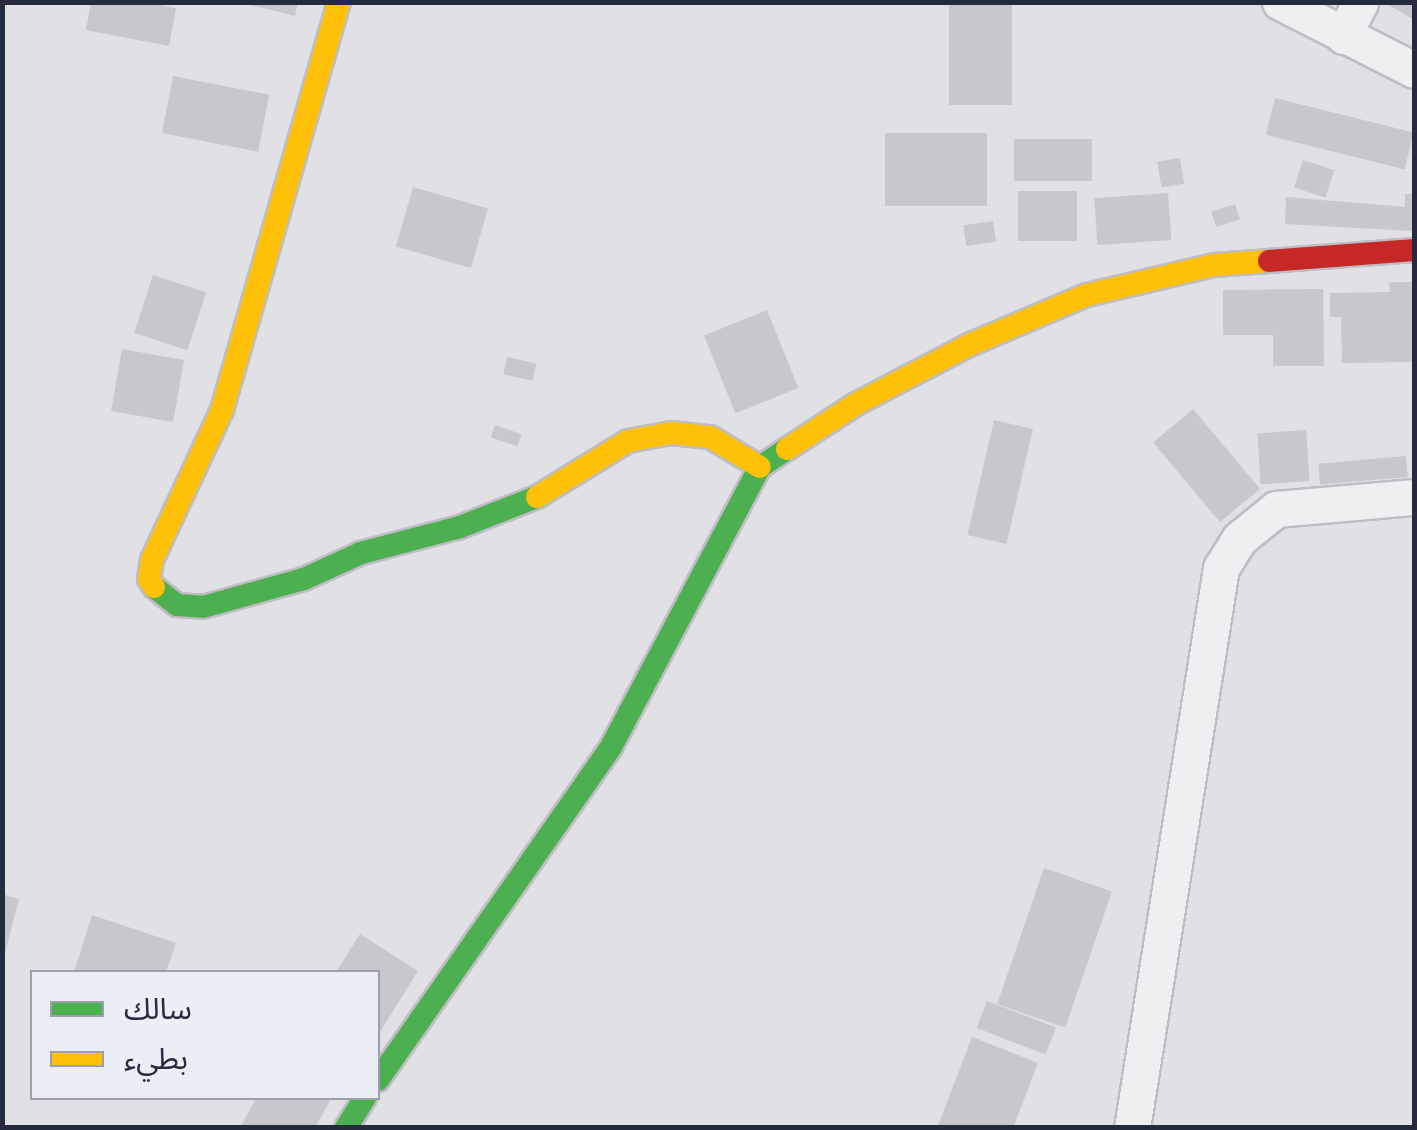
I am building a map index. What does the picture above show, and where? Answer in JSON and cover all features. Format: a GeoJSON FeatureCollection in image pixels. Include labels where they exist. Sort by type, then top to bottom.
{"type":"FeatureCollection","features":[{"type":"Feature","properties":{"kind":"street"},"geometry":{"type":"LineString","coordinates":[[338,2],[222,410],[152,560],[149,579],[156,592],[177,605],[203,607],[304,578],[361,553],[460,528],[534,498],[628,441],[671,432],[710,436],[760,467]]}},
{"type":"Feature","properties":{"kind":"street"},"geometry":{"type":"LineString","coordinates":[[1280,2],[1414,70]]}},
{"type":"Feature","properties":{"kind":"street"},"geometry":{"type":"LineString","coordinates":[[1343,36],[1360,2]]}},
{"type":"Feature","properties":{"kind":"street"},"geometry":{"type":"LineString","coordinates":[[380,1077],[612,747],[760,467],[856,404],[953,353],[1088,296],[1214,265],[1414,250]]}},
{"type":"Feature","properties":{"kind":"street"},"geometry":{"type":"LineString","coordinates":[[1132,1128],[1221,568],[1239,539],[1276,509],[1414,497]]}},
{"type":"Feature","properties":{"kind":"street"},"geometry":{"type":"LineString","coordinates":[[346,1128],[364,1100]]}},
{"type":"Feature","properties":{"kind":"building"},"geometry":{"type":"Polygon","coordinates":[[[91,2],[145,2],[176,8],[169,46],[86,30],[91,2]]]}},
{"type":"Feature","properties":{"kind":"building"},"geometry":{"type":"Polygon","coordinates":[[[239,2],[298,2],[295,16],[239,2]]]}},
{"type":"Feature","properties":{"kind":"building"},"geometry":{"type":"Polygon","coordinates":[[[949,2],[1012,2],[1012,105],[949,105],[949,2]]]}},
{"type":"Feature","properties":{"kind":"building"},"geometry":{"type":"Polygon","coordinates":[[[1384,2],[1414,2],[1414,20],[1384,2]]]}},
{"type":"Feature","properties":{"kind":"building"},"geometry":{"type":"Polygon","coordinates":[[[173,76],[269,95],[258,152],[162,133],[173,76]]]}},
{"type":"Feature","properties":{"kind":"building"},"geometry":{"type":"Polygon","coordinates":[[[1275,98],[1414,133],[1405,169],[1266,135],[1275,98]]]}},
{"type":"Feature","properties":{"kind":"building"},"geometry":{"type":"Polygon","coordinates":[[[885,133],[987,133],[987,206],[885,206],[885,133]]]}},
{"type":"Feature","properties":{"kind":"building"},"geometry":{"type":"Polygon","coordinates":[[[1014,139],[1092,139],[1092,181],[1014,181],[1014,139]]]}},
{"type":"Feature","properties":{"kind":"building"},"geometry":{"type":"Polygon","coordinates":[[[1180,158],[1184,184],[1161,187],[1157,162],[1180,158]]]}},
{"type":"Feature","properties":{"kind":"building"},"geometry":{"type":"Polygon","coordinates":[[[1303,160],[1334,170],[1325,198],[1294,188],[1303,160]]]}},
{"type":"Feature","properties":{"kind":"building"},"geometry":{"type":"Polygon","coordinates":[[[413,187],[488,208],[471,268],[396,247],[413,187]]]}},
{"type":"Feature","properties":{"kind":"building"},"geometry":{"type":"Polygon","coordinates":[[[1018,191],[1077,191],[1077,241],[1018,241],[1018,191]]]}},
{"type":"Feature","properties":{"kind":"building"},"geometry":{"type":"Polygon","coordinates":[[[1168,193],[1171,240],[1097,245],[1094,198],[1168,193]]]}},
{"type":"Feature","properties":{"kind":"building"},"geometry":{"type":"Polygon","coordinates":[[[1405,194],[1414,194],[1414,231],[1285,224],[1286,197],[1405,207],[1405,194]]]}},
{"type":"Feature","properties":{"kind":"building"},"geometry":{"type":"Polygon","coordinates":[[[1235,204],[1240,219],[1216,227],[1211,212],[1235,204]]]}},
{"type":"Feature","properties":{"kind":"building"},"geometry":{"type":"Polygon","coordinates":[[[993,221],[996,242],[966,246],[963,225],[993,221]]]}},
{"type":"Feature","properties":{"kind":"building"},"geometry":{"type":"Polygon","coordinates":[[[153,275],[206,292],[187,350],[134,333],[153,275]]]}},
{"type":"Feature","properties":{"kind":"building"},"geometry":{"type":"Polygon","coordinates":[[[1389,282],[1414,282],[1414,362],[1342,363],[1341,317],[1330,317],[1330,293],[1390,292],[1389,282]]]}},
{"type":"Feature","properties":{"kind":"building"},"geometry":{"type":"Polygon","coordinates":[[[1323,289],[1324,366],[1273,366],[1273,335],[1223,335],[1223,290],[1323,289]]]}},
{"type":"Feature","properties":{"kind":"building"},"geometry":{"type":"Polygon","coordinates":[[[767,310],[798,388],[735,413],[704,335],[767,310]]]}},
{"type":"Feature","properties":{"kind":"building"},"geometry":{"type":"Polygon","coordinates":[[[122,349],[184,360],[173,422],[111,411],[122,349]]]}},
{"type":"Feature","properties":{"kind":"building"},"geometry":{"type":"Polygon","coordinates":[[[507,357],[536,363],[533,381],[503,375],[507,357]]]}},
{"type":"Feature","properties":{"kind":"building"},"geometry":{"type":"Polygon","coordinates":[[[1193,409],[1260,489],[1220,522],[1153,442],[1193,409]]]}},
{"type":"Feature","properties":{"kind":"building"},"geometry":{"type":"Polygon","coordinates":[[[994,420],[1033,429],[1006,544],[967,535],[994,420]]]}},
{"type":"Feature","properties":{"kind":"building"},"geometry":{"type":"Polygon","coordinates":[[[495,425],[521,434],[517,446],[491,437],[495,425]]]}},
{"type":"Feature","properties":{"kind":"building"},"geometry":{"type":"Polygon","coordinates":[[[1306,430],[1310,481],[1261,484],[1257,433],[1306,430]]]}},
{"type":"Feature","properties":{"kind":"building"},"geometry":{"type":"Polygon","coordinates":[[[1406,456],[1408,477],[1320,485],[1318,464],[1406,456]]]}},
{"type":"Feature","properties":{"kind":"building"},"geometry":{"type":"Polygon","coordinates":[[[1044,868],[1112,891],[1065,1028],[997,1004],[1044,868]]]}},
{"type":"Feature","properties":{"kind":"building"},"geometry":{"type":"Polygon","coordinates":[[[2,894],[19,899],[4,957],[2,957],[2,894]]]}},
{"type":"Feature","properties":{"kind":"building"},"geometry":{"type":"Polygon","coordinates":[[[92,915],[176,943],[167,970],[75,970],[92,915]]]}},
{"type":"Feature","properties":{"kind":"building"},"geometry":{"type":"Polygon","coordinates":[[[360,934],[418,971],[380,1032],[380,970],[337,970],[360,934]]]}},
{"type":"Feature","properties":{"kind":"building"},"geometry":{"type":"Polygon","coordinates":[[[987,1001],[1056,1028],[1046,1055],[977,1028],[987,1001]]]}},
{"type":"Feature","properties":{"kind":"building"},"geometry":{"type":"Polygon","coordinates":[[[972,1037],[1038,1063],[1013,1128],[937,1128],[972,1037]]]}},
{"type":"Feature","properties":{"kind":"building"},"geometry":{"type":"Polygon","coordinates":[[[255,1100],[330,1101],[315,1128],[240,1128],[255,1100]]]}},
{"type":"Feature","properties":{"kind":"traffic: fast"},"geometry":{"type":"LineString","coordinates":[[380,1077],[611,747],[760,467],[787,449]]}},
{"type":"Feature","properties":{"kind":"traffic: fast"},"geometry":{"type":"LineString","coordinates":[[154,587],[177,605],[203,607],[304,579],[361,553],[460,527],[537,497]]}},
{"type":"Feature","properties":{"kind":"traffic: fast"},"geometry":{"type":"LineString","coordinates":[[346,1128],[364,1100]]}},
{"type":"Feature","properties":{"kind":"traffic: slow"},"geometry":{"type":"LineString","coordinates":[[154,587],[149,579],[152,560],[222,410],[339,2]]}},
{"type":"Feature","properties":{"kind":"traffic: slow"},"geometry":{"type":"LineString","coordinates":[[787,449],[856,404],[969,345],[1087,295],[1214,265],[1269,261]]}},
{"type":"Feature","properties":{"kind":"traffic: slow"},"geometry":{"type":"LineString","coordinates":[[537,497],[628,441],[671,433],[710,437],[760,467]]}},
{"type":"Feature","properties":{"kind":"traffic: jam"},"geometry":{"type":"LineString","coordinates":[[1269,261],[1414,250]]}}]}
